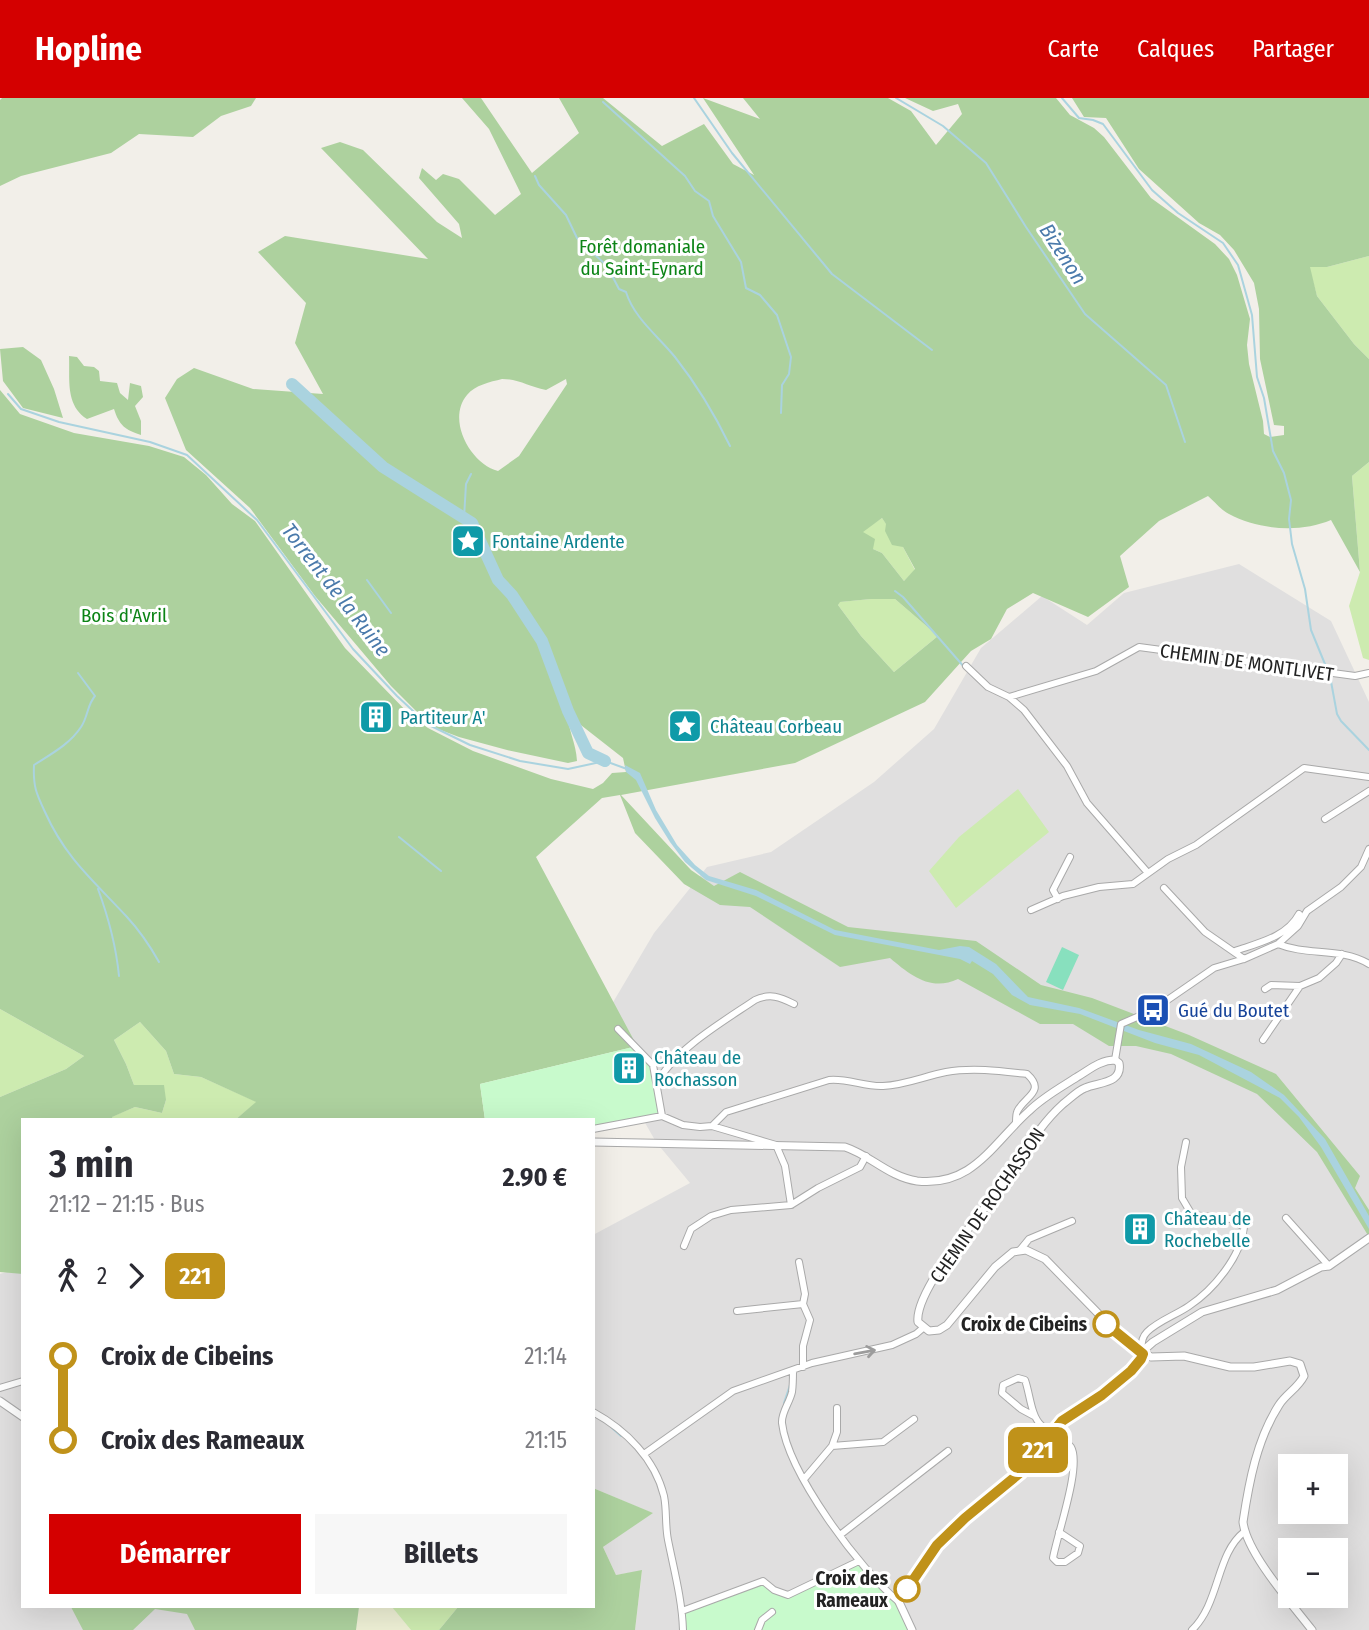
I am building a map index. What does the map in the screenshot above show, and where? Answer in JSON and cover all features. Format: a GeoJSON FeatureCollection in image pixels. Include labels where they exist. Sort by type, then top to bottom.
{"type":"FeatureCollection","features":[{"type":"Feature","properties":{"kind":"street","name":"CHEMIN DE MONTLIVET"},"geometry":{"type":"LineString","coordinates":[[1009,697],[1097,671],[1139,647],[1355,676],[1369,673]]}},
{"type":"Feature","properties":{"kind":"street"},"geometry":{"type":"LineString","coordinates":[[966,666],[988,687],[1009,697],[1024,710],[1067,766],[1087,803],[1148,873]]}},
{"type":"Feature","properties":{"kind":"street"},"geometry":{"type":"LineString","coordinates":[[1031,910],[1099,887],[1133,884],[1168,859],[1196,845],[1304,768],[1369,777]]}},
{"type":"Feature","properties":{"kind":"street"},"geometry":{"type":"LineString","coordinates":[[1325,819],[1369,791]]}},
{"type":"Feature","properties":{"kind":"street"},"geometry":{"type":"LineString","coordinates":[[1115,1060],[1121,1024],[1153,1010],[1214,968],[1244,959],[1278,944],[1298,926],[1307,912],[1341,887],[1361,867],[1369,849]]}},
{"type":"Feature","properties":{"kind":"street"},"geometry":{"type":"LineString","coordinates":[[1058,899],[1053,890],[1070,857]]}},
{"type":"Feature","properties":{"kind":"street"},"geometry":{"type":"LineString","coordinates":[[1164,888],[1205,932],[1244,959]]}},
{"type":"Feature","properties":{"kind":"street"},"geometry":{"type":"LineString","coordinates":[[1235,951],[1269,940],[1294,922],[1299,914]]}},
{"type":"Feature","properties":{"kind":"street"},"geometry":{"type":"LineString","coordinates":[[1278,944],[1289,949],[1342,954],[1359,958],[1369,964]]}},
{"type":"Feature","properties":{"kind":"street"},"geometry":{"type":"LineString","coordinates":[[1265,989],[1271,985],[1300,986],[1319,978],[1342,954]]}},
{"type":"Feature","properties":{"kind":"street"},"geometry":{"type":"LineString","coordinates":[[1263,1040],[1300,986]]}},
{"type":"Feature","properties":{"kind":"street"},"geometry":{"type":"LineString","coordinates":[[657,1083],[677,1058],[755,1000],[766,995],[794,1004]]}},
{"type":"Feature","properties":{"kind":"street"},"geometry":{"type":"LineString","coordinates":[[618,1029],[649,1059],[657,1083],[662,1116]]}},
{"type":"Feature","properties":{"kind":"street","name":"CHEMIN DE ROCHASSON"},"geometry":{"type":"LineString","coordinates":[[595,1142],[845,1147],[866,1156],[892,1174],[912,1180],[931,1182],[953,1179],[967,1171],[1049,1094],[1097,1064],[1115,1060],[1120,1068],[1116,1077],[1083,1088],[1048,1117],[1032,1137],[1001,1188],[963,1234],[923,1301],[918,1322],[929,1331],[939,1330],[947,1325],[995,1267],[1013,1252],[1020,1250]]}},
{"type":"Feature","properties":{"kind":"street"},"geometry":{"type":"LineString","coordinates":[[712,1126],[726,1112],[829,1080],[879,1086],[910,1082],[950,1071],[1027,1074],[1033,1079],[1033,1093],[1016,1112],[1016,1123]]}},
{"type":"Feature","properties":{"kind":"street"},"geometry":{"type":"LineString","coordinates":[[595,1129],[662,1116],[691,1127],[712,1126],[776,1145],[785,1166],[790,1205]]}},
{"type":"Feature","properties":{"kind":"street"},"geometry":{"type":"LineString","coordinates":[[899,1602],[937,1545],[1021,1472],[1062,1421],[1102,1395],[1131,1371],[1141,1359],[1142,1339],[1149,1330],[1190,1305],[1208,1290],[1243,1241],[1244,1227],[1231,1219],[1192,1215],[1182,1198],[1181,1167],[1186,1142]]}},
{"type":"Feature","properties":{"kind":"street"},"geometry":{"type":"LineString","coordinates":[[684,1246],[691,1229],[711,1216],[730,1210],[790,1205],[860,1167],[866,1156]]}},
{"type":"Feature","properties":{"kind":"street"},"geometry":{"type":"LineString","coordinates":[[1286,1218],[1329,1266]]}},
{"type":"Feature","properties":{"kind":"street"},"geometry":{"type":"LineString","coordinates":[[1020,1250],[1029,1239],[1072,1221]]}},
{"type":"Feature","properties":{"kind":"street"},"geometry":{"type":"LineString","coordinates":[[1142,1353],[1153,1342],[1202,1312],[1277,1290],[1321,1267],[1329,1266],[1368,1242]]}},
{"type":"Feature","properties":{"kind":"street"},"geometry":{"type":"LineString","coordinates":[[1020,1250],[1033,1252],[1045,1259],[1106,1324],[1142,1353],[1152,1357],[1184,1356],[1230,1367],[1254,1367],[1295,1361],[1303,1369],[1304,1376],[1300,1385],[1281,1402],[1260,1446],[1243,1522],[1244,1532],[1263,1565],[1312,1630]]}},
{"type":"Feature","properties":{"kind":"street"},"geometry":{"type":"LineString","coordinates":[[799,1262],[805,1294],[803,1304],[810,1320],[803,1346],[803,1367]]}},
{"type":"Feature","properties":{"kind":"street"},"geometry":{"type":"LineString","coordinates":[[737,1311],[803,1304]]}},
{"type":"Feature","properties":{"kind":"street"},"geometry":{"type":"LineString","coordinates":[[644,1454],[727,1394],[829,1359],[877,1350],[909,1338],[923,1328]]}},
{"type":"Feature","properties":{"kind":"street"},"geometry":{"type":"LineString","coordinates":[[793,1370],[792,1392],[782,1421],[793,1458],[859,1561],[878,1585],[899,1602],[912,1630]]}},
{"type":"Feature","properties":{"kind":"street"},"geometry":{"type":"LineString","coordinates":[[1034,1416],[1002,1393],[1003,1385],[1018,1378],[1025,1380],[1034,1416],[1042,1427],[1053,1431],[1072,1449],[1075,1462],[1053,1558],[1057,1562],[1065,1562],[1078,1553],[1080,1546],[1059,1532]]}},
{"type":"Feature","properties":{"kind":"street"},"geometry":{"type":"LineString","coordinates":[[0,1388],[21,1382]]}},
{"type":"Feature","properties":{"kind":"street"},"geometry":{"type":"LineString","coordinates":[[0,1401],[21,1417]]}},
{"type":"Feature","properties":{"kind":"street"},"geometry":{"type":"LineString","coordinates":[[805,1478],[832,1446],[838,1422],[837,1408]]}},
{"type":"Feature","properties":{"kind":"street"},"geometry":{"type":"LineString","coordinates":[[595,1413],[622,1433],[644,1454],[664,1495],[667,1537],[682,1611],[683,1630]]}},
{"type":"Feature","properties":{"kind":"street"},"geometry":{"type":"LineString","coordinates":[[832,1446],[883,1442],[914,1419]]}},
{"type":"Feature","properties":{"kind":"street"},"geometry":{"type":"LineString","coordinates":[[840,1535],[948,1451]]}},
{"type":"Feature","properties":{"kind":"street"},"geometry":{"type":"LineString","coordinates":[[1192,1630],[1201,1621],[1218,1584],[1225,1558],[1244,1532]]}},
{"type":"Feature","properties":{"kind":"street"},"geometry":{"type":"LineString","coordinates":[[682,1611],[763,1581],[788,1595],[859,1561]]}},
{"type":"Feature","properties":{"kind":"street"},"geometry":{"type":"LineString","coordinates":[[758,1630],[762,1620],[772,1612]]}},
{"type":"Feature","properties":{"kind":"shaded area"},"geometry":{"type":"Polygon","coordinates":[[[1239,564],[1331,621],[1369,702],[1369,1630],[635,1630],[642,1571],[616,1575],[603,1547],[652,1513],[595,1489],[595,1234],[690,1183],[656,1142],[612,1065],[612,1004],[654,933],[707,867],[771,852],[874,782],[934,729],[981,648],[1042,596],[1087,625],[1124,593],[1239,564]]]}},
{"type":"Feature","properties":{"kind":"shaded area"},"geometry":{"type":"Polygon","coordinates":[[[21,1268],[21,1608],[209,1608],[206,1630],[0,1630],[0,1274],[21,1268]]]}},
{"type":"Feature","properties":{"kind":"green space"},"geometry":{"type":"Polygon","coordinates":[[[2,98],[256,98],[251,106],[221,116],[193,137],[139,134],[111,153],[21,176],[0,186],[2,98]]]}},
{"type":"Feature","properties":{"kind":"green space"},"geometry":{"type":"Polygon","coordinates":[[[462,98],[481,98],[532,173],[579,133],[559,98],[603,98],[662,146],[704,124],[733,164],[754,175],[703,98],[760,119],[743,98],[888,98],[911,111],[936,145],[962,114],[958,104],[933,111],[905,98],[1056,98],[1070,115],[1094,128],[1104,137],[1151,198],[1215,244],[1229,259],[1237,275],[1250,319],[1247,345],[1249,364],[1264,434],[1270,437],[1284,435],[1284,426],[1274,425],[1260,359],[1259,309],[1254,283],[1234,250],[1220,235],[1199,223],[1139,169],[1106,118],[1084,117],[1072,98],[1369,98],[1369,256],[1327,267],[1310,267],[1317,296],[1369,359],[1369,462],[1352,476],[1360,572],[1331,520],[1293,528],[1253,524],[1229,514],[1208,496],[1159,521],[1120,556],[1129,587],[1088,617],[1033,593],[1007,609],[991,639],[971,651],[925,702],[795,763],[621,795],[691,870],[714,886],[740,872],[848,927],[976,941],[1041,985],[1092,998],[1189,1035],[1276,1074],[1360,1176],[1355,1188],[1369,1210],[1369,1237],[1317,1152],[1257,1094],[1171,1054],[1136,1046],[1109,1046],[1073,1024],[1040,1024],[958,979],[939,984],[921,980],[890,958],[840,967],[750,907],[720,905],[684,884],[635,833],[620,795],[602,798],[536,857],[637,1046],[480,1084],[485,1118],[237,1118],[256,1102],[201,1077],[174,1074],[166,1051],[140,1022],[114,1040],[134,1085],[164,1085],[166,1100],[162,1113],[135,1107],[112,1118],[21,1118],[21,1274],[0,1272],[0,1097],[66,1069],[84,1056],[0,1009],[0,390],[20,414],[74,433],[149,446],[184,457],[206,475],[232,504],[255,521],[345,648],[411,716],[473,751],[551,779],[593,789],[612,773],[626,772],[623,758],[577,722],[569,706],[568,720],[577,761],[568,763],[459,737],[438,729],[424,719],[391,686],[315,596],[250,508],[186,450],[165,398],[177,379],[194,368],[253,389],[323,394],[295,343],[306,303],[258,252],[285,236],[428,259],[321,148],[340,142],[363,150],[437,222],[462,238],[459,224],[419,178],[422,168],[436,180],[443,174],[459,179],[495,215],[521,194],[489,129],[462,98]],[[502,379],[474,389],[461,405],[459,416],[464,440],[471,450],[488,467],[498,471],[519,456],[567,384],[566,379],[546,390],[502,379]],[[882,518],[863,532],[875,539],[873,549],[882,553],[904,581],[915,569],[903,547],[892,545],[882,518]],[[895,599],[840,602],[838,605],[861,636],[894,672],[938,636],[895,599]]]}},
{"type":"Feature","properties":{"kind":"green space"},"geometry":{"type":"Polygon","coordinates":[[[1369,256],[1369,359],[1317,296],[1309,267],[1327,267],[1369,256]]]}},
{"type":"Feature","properties":{"kind":"green space"},"geometry":{"type":"Polygon","coordinates":[[[23,347],[41,360],[63,418],[23,408],[3,381],[0,349],[23,347]]]}},
{"type":"Feature","properties":{"kind":"green space"},"geometry":{"type":"Polygon","coordinates":[[[69,356],[77,357],[84,366],[94,367],[99,371],[100,381],[117,383],[120,393],[128,400],[130,383],[141,386],[143,397],[135,406],[141,421],[141,435],[123,426],[114,409],[87,419],[80,413],[70,391],[69,356]]]}},
{"type":"Feature","properties":{"kind":"green space"},"geometry":{"type":"Polygon","coordinates":[[[1369,462],[1369,660],[1363,658],[1349,606],[1360,572],[1352,476],[1369,462]]]}},
{"type":"Feature","properties":{"kind":"green space"},"geometry":{"type":"Polygon","coordinates":[[[882,518],[903,547],[915,570],[904,581],[882,553],[873,549],[862,531],[882,518]]]}},
{"type":"Feature","properties":{"kind":"green space"},"geometry":{"type":"Polygon","coordinates":[[[895,599],[938,636],[894,672],[861,636],[838,605],[839,602],[895,599]]]}},
{"type":"Feature","properties":{"kind":"green space"},"geometry":{"type":"Polygon","coordinates":[[[1018,789],[1049,832],[956,908],[929,871],[959,837],[1018,789]]]}},
{"type":"Feature","properties":{"kind":"green space"},"geometry":{"type":"Polygon","coordinates":[[[1062,947],[1079,955],[1063,990],[1046,982],[1062,947]]]}},
{"type":"Feature","properties":{"kind":"green space"},"geometry":{"type":"Polygon","coordinates":[[[0,1009],[84,1056],[66,1069],[0,1097],[0,1009]]]}},
{"type":"Feature","properties":{"kind":"green space"},"geometry":{"type":"Polygon","coordinates":[[[140,1022],[166,1051],[174,1074],[201,1077],[257,1102],[237,1118],[112,1118],[135,1107],[162,1113],[166,1100],[134,1085],[114,1040],[140,1022]]]}},
{"type":"Feature","properties":{"kind":"green space"},"geometry":{"type":"Polygon","coordinates":[[[637,1046],[649,1059],[662,1116],[595,1129],[595,1118],[485,1118],[480,1084],[637,1046]]]}},
{"type":"Feature","properties":{"kind":"green space"},"geometry":{"type":"Polygon","coordinates":[[[595,1489],[653,1513],[603,1547],[616,1575],[642,1570],[635,1630],[439,1630],[457,1608],[595,1608],[595,1489]]]}},
{"type":"Feature","properties":{"kind":"green space"},"geometry":{"type":"Polygon","coordinates":[[[859,1561],[899,1602],[912,1630],[683,1630],[682,1611],[763,1581],[788,1595],[859,1561]]]}},
{"type":"Feature","properties":{"kind":"green space"},"geometry":{"type":"Polygon","coordinates":[[[72,1608],[359,1608],[356,1630],[195,1630],[187,1614],[155,1609],[133,1630],[83,1630],[72,1608]]]}},
{"type":"Feature","properties":{"kind":"green space"},"geometry":{"type":"Polygon","coordinates":[[[359,1608],[393,1608],[411,1630],[356,1630],[359,1608]]]}},
{"type":"Feature","properties":{"kind":"green space"},"geometry":{"type":"Polygon","coordinates":[[[393,1608],[457,1608],[439,1630],[411,1630],[393,1608]]]}},
{"type":"Feature","properties":{"kind":"water"},"geometry":{"type":"Polygon","coordinates":[[[625,765],[640,773],[656,810],[677,845],[709,876],[756,890],[835,930],[939,950],[969,947],[996,964],[1028,997],[1079,1008],[1139,1030],[1191,1044],[1251,1072],[1284,1095],[1325,1139],[1369,1216],[1369,1229],[1321,1147],[1299,1117],[1280,1098],[1199,1055],[1155,1043],[1080,1014],[1030,1005],[1012,995],[993,974],[972,961],[970,964],[960,959],[835,935],[756,896],[706,880],[685,862],[670,842],[636,780],[626,772],[625,765]]]}},
{"type":"Feature","properties":{"kind":"waterway"},"geometry":{"type":"LineString","coordinates":[[694,98],[732,153],[832,274],[932,350]]}},
{"type":"Feature","properties":{"kind":"waterway","name":"Bizenon"},"geometry":{"type":"LineString","coordinates":[[896,98],[943,126],[986,163],[1085,314],[1166,385],[1185,442]]}},
{"type":"Feature","properties":{"kind":"waterway"},"geometry":{"type":"LineString","coordinates":[[1062,98],[1079,118],[1103,124],[1152,190],[1178,213],[1223,243],[1238,265],[1252,315],[1257,377],[1264,398],[1273,451],[1284,473],[1291,500],[1289,519],[1292,544],[1305,589],[1311,630],[1327,669]]}},
{"type":"Feature","properties":{"kind":"waterway"},"geometry":{"type":"LineString","coordinates":[[603,102],[685,176],[695,191],[709,201],[713,216],[741,262],[746,288],[760,295],[777,315],[791,357],[789,374],[782,385],[781,413]]}},
{"type":"Feature","properties":{"kind":"waterway","name":"Bizenon"},"geometry":{"type":"LineString","coordinates":[[535,176],[539,185],[566,215],[577,238],[607,266],[619,289],[626,292],[635,310],[683,368],[705,400],[730,446]]}},
{"type":"Feature","properties":{"kind":"waterway","name":"Torrent de la Ruine"},"geometry":{"type":"LineString","coordinates":[[292,384],[383,467],[472,523],[498,580],[512,595],[542,641],[568,711],[588,753],[605,761]]}},
{"type":"Feature","properties":{"kind":"waterway","name":"Torrent de la Ruine"},"geometry":{"type":"LineString","coordinates":[[8,394],[21,409],[59,422],[150,442],[187,455],[257,520],[353,649],[427,724],[470,745],[520,761],[568,769],[605,761],[627,769]]}},
{"type":"Feature","properties":{"kind":"waterway"},"geometry":{"type":"LineString","coordinates":[[464,518],[466,484],[471,474]]}},
{"type":"Feature","properties":{"kind":"waterway"},"geometry":{"type":"LineString","coordinates":[[367,580],[391,613]]}},
{"type":"Feature","properties":{"kind":"waterway"},"geometry":{"type":"LineString","coordinates":[[895,591],[965,668]]}},
{"type":"Feature","properties":{"kind":"waterway"},"geometry":{"type":"LineString","coordinates":[[78,673],[95,696],[77,733],[34,765],[39,800],[53,829],[71,856],[136,928],[159,962]]}},
{"type":"Feature","properties":{"kind":"waterway"},"geometry":{"type":"LineString","coordinates":[[1330,676],[1337,714],[1369,750]]}},
{"type":"Feature","properties":{"kind":"waterway"},"geometry":{"type":"LineString","coordinates":[[399,837],[441,871]]}},
{"type":"Feature","properties":{"kind":"waterway"},"geometry":{"type":"LineString","coordinates":[[98,889],[112,932],[119,976]]}},
{"type":"Feature","properties":{"kind":"waterway"},"geometry":{"type":"LineString","coordinates":[[784,1403],[790,1385]]}},
{"type":"Feature","properties":{"kind":"waterway"},"geometry":{"type":"LineString","coordinates":[[612,1428],[621,1436]]}},
{"type":"Feature","properties":{"kind":"bus line","name":"221"},"geometry":{"type":"LineString","coordinates":[[907,1589],[937,1545],[1021,1472],[1062,1421],[1102,1395],[1138,1365],[1143,1354],[1106,1324]]}},
{"type":"Feature","properties":{"kind":"place","name":"Fontaine Ardente"},"geometry":{"type":"Point","coordinates":[468,541]}},
{"type":"Feature","properties":{"kind":"place","name":"Partiteur A'"},"geometry":{"type":"Point","coordinates":[376,717]}},
{"type":"Feature","properties":{"kind":"place","name":"Château Corbeau"},"geometry":{"type":"Point","coordinates":[685,726]}},
{"type":"Feature","properties":{"kind":"place","name":"Gué du Boutet"},"geometry":{"type":"Point","coordinates":[1153,1010]}},
{"type":"Feature","properties":{"kind":"place","name":"Château de Rochasson"},"geometry":{"type":"Point","coordinates":[629,1068]}},
{"type":"Feature","properties":{"kind":"place","name":"Château de Rochebelle"},"geometry":{"type":"Point","coordinates":[1140,1229]}},
{"type":"Feature","properties":{"kind":"place","name":"Croix de Cibeins"},"geometry":{"type":"Point","coordinates":[1106,1324]}},
{"type":"Feature","properties":{"kind":"place","name":"Croix des Rameaux"},"geometry":{"type":"Point","coordinates":[907,1589]}},
{"type":"Feature","properties":{"kind":"park label","name":"Forêt domaniale du Saint-Eynard"},"geometry":{"type":"Point","coordinates":[642,257]}},
{"type":"Feature","properties":{"kind":"park label","name":"Bois d'Avril"},"geometry":{"type":"Point","coordinates":[124,615]}}]}
